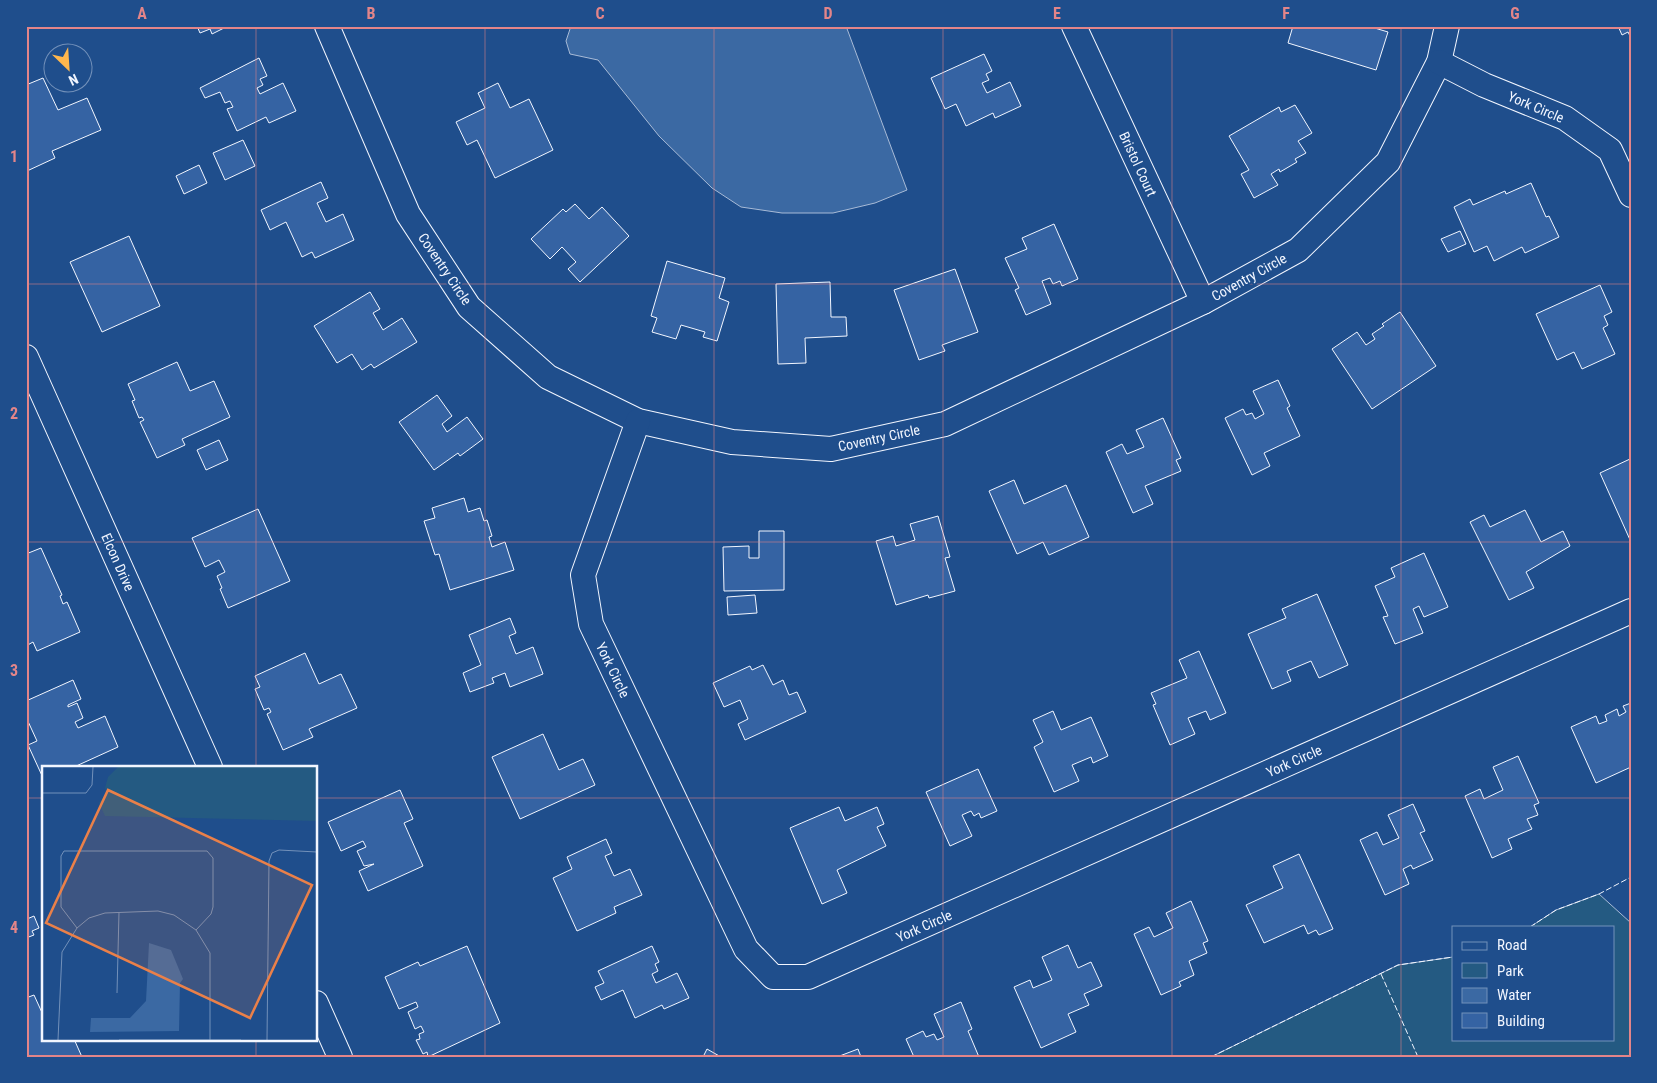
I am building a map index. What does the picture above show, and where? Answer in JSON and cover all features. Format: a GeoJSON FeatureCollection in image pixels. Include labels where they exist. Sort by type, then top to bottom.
{"type":"FeatureCollection","features":[{"type":"Feature","properties":{"kind":"street","name":"Coventry Circle"},"geometry":{"type":"LineString","coordinates":[[327,26],[408,214],[469,307],[548,376],[638,421],[732,442],[831,448],[945,424],[1203,302],[1298,250],[1388,162],[1439,62],[1447,26]]}},
{"type":"Feature","properties":{"kind":"street","name":"Bristol Court"},"geometry":{"type":"LineString","coordinates":[[1074,26],[1203,302]]}},
{"type":"Feature","properties":{"kind":"street","name":"York Circle"},"geometry":{"type":"LineString","coordinates":[[1439,62],[1484,85],[1565,118],[1610,150],[1631,195]]}},
{"type":"Feature","properties":{"kind":"street","name":"Elcon Drive"},"geometry":{"type":"LineString","coordinates":[[26,357],[210,766]]}},
{"type":"Feature","properties":{"kind":"street","name":"York Circle"},"geometry":{"type":"LineString","coordinates":[[638,421],[583,575],[591,624],[746,948],[773,977],[808,978],[1631,611]]}},
{"type":"Feature","properties":{"kind":"street"},"geometry":{"type":"LineString","coordinates":[[318,1008],[340,1057]]}},
{"type":"Feature","properties":{"kind":"green space"},"geometry":{"type":"Polygon","coordinates":[[[1599,894],[1631,923],[1631,1057],[1211,1057],[1398,965],[1452,957],[1452,1040],[1614,1040],[1614,926],[1532,926],[1556,910],[1599,894]]]}},
{"type":"Feature","properties":{"kind":"water"},"geometry":{"type":"Polygon","coordinates":[[[571,26],[846,26],[907,190],[875,203],[833,213],[782,213],[741,207],[712,188],[659,136],[598,60],[570,54],[566,41],[571,26]]]}},
{"type":"Feature","properties":{"kind":"building"},"geometry":{"type":"Polygon","coordinates":[[[197,26],[228,26],[212,34],[210,29],[200,33],[197,26]]]}},
{"type":"Feature","properties":{"kind":"building"},"geometry":{"type":"Polygon","coordinates":[[[1293,26],[1368,26],[1388,32],[1376,70],[1288,43],[1293,26]]]}},
{"type":"Feature","properties":{"kind":"building"},"geometry":{"type":"Polygon","coordinates":[[[1618,26],[1631,26],[1631,38],[1628,32],[1622,35],[1618,26]]]}},
{"type":"Feature","properties":{"kind":"building"},"geometry":{"type":"Polygon","coordinates":[[[984,54],[992,71],[986,74],[989,80],[982,83],[987,93],[1010,82],[1021,106],[995,118],[993,113],[966,126],[956,104],[945,109],[931,78],[984,54]]]}},
{"type":"Feature","properties":{"kind":"building"},"geometry":{"type":"Polygon","coordinates":[[[259,58],[267,76],[260,79],[263,85],[257,88],[260,94],[283,83],[296,111],[269,123],[266,117],[237,131],[227,109],[233,107],[230,101],[225,103],[220,92],[205,98],[200,88],[259,58]]]}},
{"type":"Feature","properties":{"kind":"building"},"geometry":{"type":"Polygon","coordinates":[[[42,78],[42,92],[50,92],[58,110],[87,98],[101,130],[52,151],[55,158],[27,171],[26,85],[42,78]]]}},
{"type":"Feature","properties":{"kind":"building"},"geometry":{"type":"Polygon","coordinates":[[[498,83],[510,108],[529,99],[553,150],[495,178],[477,140],[467,145],[456,122],[485,108],[478,93],[498,83]]]}},
{"type":"Feature","properties":{"kind":"building"},"geometry":{"type":"Polygon","coordinates":[[[1295,105],[1312,133],[1298,141],[1306,153],[1295,159],[1297,162],[1280,172],[1279,169],[1271,174],[1278,185],[1254,198],[1241,174],[1249,170],[1229,136],[1279,107],[1281,112],[1295,105]]]}},
{"type":"Feature","properties":{"kind":"building"},"geometry":{"type":"Polygon","coordinates":[[[243,140],[255,166],[225,180],[213,153],[243,140]]]}},
{"type":"Feature","properties":{"kind":"building"},"geometry":{"type":"Polygon","coordinates":[[[199,165],[207,183],[184,194],[176,176],[199,165]]]}},
{"type":"Feature","properties":{"kind":"building"},"geometry":{"type":"Polygon","coordinates":[[[321,182],[328,198],[317,203],[326,222],[343,214],[354,240],[315,258],[312,252],[302,257],[286,222],[270,230],[261,210],[321,182]]]}},
{"type":"Feature","properties":{"kind":"building"},"geometry":{"type":"Polygon","coordinates":[[[1531,183],[1546,217],[1549,216],[1559,237],[1525,253],[1522,247],[1494,261],[1487,246],[1474,252],[1454,207],[1470,199],[1473,205],[1505,191],[1506,194],[1531,183]]]}},
{"type":"Feature","properties":{"kind":"building"},"geometry":{"type":"Polygon","coordinates":[[[575,204],[589,219],[602,207],[629,236],[580,282],[568,269],[576,262],[562,247],[550,259],[531,239],[563,209],[566,212],[575,204]]]}},
{"type":"Feature","properties":{"kind":"building"},"geometry":{"type":"Polygon","coordinates":[[[1054,224],[1078,279],[1062,286],[1060,281],[1053,284],[1050,278],[1042,281],[1051,304],[1026,315],[1015,290],[1019,288],[1005,258],[1027,249],[1022,238],[1054,224]]]}},
{"type":"Feature","properties":{"kind":"building"},"geometry":{"type":"Polygon","coordinates":[[[1460,231],[1466,244],[1448,252],[1441,239],[1460,231]]]}},
{"type":"Feature","properties":{"kind":"building"},"geometry":{"type":"Polygon","coordinates":[[[129,236],[160,306],[102,332],[70,262],[129,236]]]}},
{"type":"Feature","properties":{"kind":"building"},"geometry":{"type":"Polygon","coordinates":[[[667,261],[725,278],[719,298],[729,302],[717,341],[703,337],[705,332],[681,325],[676,339],[652,332],[657,318],[651,316],[667,261]]]}},
{"type":"Feature","properties":{"kind":"building"},"geometry":{"type":"Polygon","coordinates":[[[955,269],[978,332],[942,345],[945,351],[919,360],[894,290],[955,269]]]}},
{"type":"Feature","properties":{"kind":"building"},"geometry":{"type":"Polygon","coordinates":[[[830,282],[831,317],[846,317],[847,336],[805,338],[806,363],[778,364],[776,284],[830,282]]]}},
{"type":"Feature","properties":{"kind":"building"},"geometry":{"type":"Polygon","coordinates":[[[1600,285],[1612,312],[1604,316],[1608,325],[1603,328],[1615,354],[1582,369],[1574,352],[1557,360],[1536,314],[1600,285]]]}},
{"type":"Feature","properties":{"kind":"building"},"geometry":{"type":"Polygon","coordinates":[[[370,292],[380,309],[373,313],[383,330],[402,318],[417,342],[374,368],[371,364],[362,370],[352,354],[337,363],[314,326],[370,292]]]}},
{"type":"Feature","properties":{"kind":"building"},"geometry":{"type":"Polygon","coordinates":[[[1400,312],[1436,366],[1372,409],[1332,349],[1357,332],[1366,345],[1375,339],[1372,334],[1384,326],[1382,324],[1400,312]]]}},
{"type":"Feature","properties":{"kind":"building"},"geometry":{"type":"Polygon","coordinates":[[[177,362],[190,391],[214,381],[230,417],[182,439],[185,445],[157,458],[140,422],[144,420],[142,417],[139,418],[132,401],[135,400],[128,384],[177,362]]]}},
{"type":"Feature","properties":{"kind":"building"},"geometry":{"type":"Polygon","coordinates":[[[1278,380],[1290,406],[1287,408],[1300,436],[1264,453],[1270,466],[1252,475],[1225,418],[1243,409],[1246,415],[1252,413],[1255,419],[1264,414],[1253,391],[1278,380]]]}},
{"type":"Feature","properties":{"kind":"building"},"geometry":{"type":"Polygon","coordinates":[[[437,395],[452,416],[442,424],[447,432],[467,417],[483,439],[460,456],[458,453],[434,470],[399,422],[437,395]]]}},
{"type":"Feature","properties":{"kind":"building"},"geometry":{"type":"Polygon","coordinates":[[[1163,418],[1181,458],[1176,460],[1181,471],[1145,486],[1153,504],[1133,513],[1106,452],[1122,444],[1127,454],[1144,447],[1136,430],[1163,418]]]}},
{"type":"Feature","properties":{"kind":"building"},"geometry":{"type":"Polygon","coordinates":[[[219,440],[228,460],[206,470],[197,450],[219,440]]]}},
{"type":"Feature","properties":{"kind":"building"},"geometry":{"type":"Polygon","coordinates":[[[1631,460],[1631,542],[1600,473],[1631,460]]]}},
{"type":"Feature","properties":{"kind":"building"},"geometry":{"type":"Polygon","coordinates":[[[1014,480],[1024,504],[1066,485],[1089,537],[1049,555],[1043,542],[1017,554],[989,491],[1014,480]]]}},
{"type":"Feature","properties":{"kind":"building"},"geometry":{"type":"Polygon","coordinates":[[[464,498],[468,512],[480,508],[484,521],[487,520],[492,536],[489,537],[492,547],[505,542],[514,570],[450,590],[439,554],[435,555],[424,521],[435,518],[432,508],[464,498]]]}},
{"type":"Feature","properties":{"kind":"building"},"geometry":{"type":"Polygon","coordinates":[[[258,509],[290,581],[228,608],[217,576],[225,572],[219,560],[205,567],[192,538],[258,509]]]}},
{"type":"Feature","properties":{"kind":"building"},"geometry":{"type":"Polygon","coordinates":[[[1525,510],[1541,542],[1563,531],[1570,546],[1526,572],[1534,588],[1509,600],[1470,522],[1484,515],[1490,527],[1525,510]]]}},
{"type":"Feature","properties":{"kind":"building"},"geometry":{"type":"Polygon","coordinates":[[[938,516],[950,557],[945,558],[955,591],[929,598],[928,595],[896,605],[876,541],[893,536],[896,546],[915,540],[910,524],[938,516]]]}},
{"type":"Feature","properties":{"kind":"building"},"geometry":{"type":"Polygon","coordinates":[[[759,531],[784,531],[784,590],[724,591],[723,547],[749,546],[749,558],[759,558],[759,531]]]}},
{"type":"Feature","properties":{"kind":"building"},"geometry":{"type":"Polygon","coordinates":[[[41,548],[62,595],[60,596],[63,604],[67,602],[80,632],[37,651],[33,642],[26,646],[26,554],[41,548]]]}},
{"type":"Feature","properties":{"kind":"building"},"geometry":{"type":"Polygon","coordinates":[[[1424,553],[1448,607],[1424,617],[1419,606],[1413,609],[1423,633],[1395,644],[1383,617],[1388,616],[1375,586],[1395,577],[1391,568],[1424,553]]]}},
{"type":"Feature","properties":{"kind":"building"},"geometry":{"type":"Polygon","coordinates":[[[1317,594],[1348,665],[1319,678],[1311,661],[1287,671],[1291,681],[1272,689],[1248,634],[1286,618],[1282,609],[1317,594]]]}},
{"type":"Feature","properties":{"kind":"building"},"geometry":{"type":"Polygon","coordinates":[[[755,595],[757,613],[728,615],[727,597],[755,595]]]}},
{"type":"Feature","properties":{"kind":"building"},"geometry":{"type":"Polygon","coordinates":[[[510,618],[516,633],[509,636],[516,654],[533,647],[543,674],[510,687],[505,673],[492,678],[494,683],[470,692],[463,673],[481,665],[469,635],[510,618]]]}},
{"type":"Feature","properties":{"kind":"building"},"geometry":{"type":"Polygon","coordinates":[[[1199,651],[1226,713],[1210,720],[1206,711],[1188,718],[1195,734],[1170,745],[1153,705],[1156,704],[1151,693],[1187,678],[1179,660],[1199,651]]]}},
{"type":"Feature","properties":{"kind":"building"},"geometry":{"type":"Polygon","coordinates":[[[305,653],[319,684],[341,674],[357,708],[309,729],[313,737],[283,750],[267,714],[271,712],[269,708],[264,710],[255,689],[260,687],[255,676],[305,653]]]}},
{"type":"Feature","properties":{"kind":"building"},"geometry":{"type":"Polygon","coordinates":[[[763,665],[773,685],[783,680],[789,695],[797,692],[806,712],[745,740],[738,724],[748,719],[740,700],[724,707],[713,683],[750,666],[752,670],[763,665]]]}},
{"type":"Feature","properties":{"kind":"building"},"geometry":{"type":"Polygon","coordinates":[[[73,680],[81,699],[68,705],[68,707],[77,703],[83,718],[75,722],[78,728],[105,716],[118,747],[76,766],[42,766],[42,776],[28,745],[37,741],[26,717],[26,701],[73,680]]]}},
{"type":"Feature","properties":{"kind":"building"},"geometry":{"type":"Polygon","coordinates":[[[1631,703],[1631,767],[1596,783],[1571,727],[1596,716],[1599,724],[1607,721],[1605,715],[1617,709],[1619,716],[1626,712],[1623,706],[1631,703]]]}},
{"type":"Feature","properties":{"kind":"building"},"geometry":{"type":"Polygon","coordinates":[[[1053,711],[1061,730],[1091,717],[1108,756],[1093,763],[1091,757],[1072,765],[1079,781],[1054,792],[1034,747],[1043,742],[1033,720],[1053,711]]]}},
{"type":"Feature","properties":{"kind":"building"},"geometry":{"type":"Polygon","coordinates":[[[543,734],[559,770],[583,759],[595,785],[520,819],[492,757],[543,734]]]}},
{"type":"Feature","properties":{"kind":"building"},"geometry":{"type":"Polygon","coordinates":[[[1518,756],[1539,803],[1534,805],[1538,815],[1527,819],[1532,829],[1508,839],[1512,849],[1492,858],[1465,796],[1480,789],[1484,799],[1503,790],[1493,767],[1518,756]]]}},
{"type":"Feature","properties":{"kind":"building"},"geometry":{"type":"Polygon","coordinates":[[[978,769],[997,811],[981,818],[979,813],[974,816],[971,811],[962,815],[972,836],[950,846],[926,792],[978,769]]]}},
{"type":"Feature","properties":{"kind":"building"},"geometry":{"type":"Polygon","coordinates":[[[400,790],[413,819],[404,823],[423,866],[368,891],[359,871],[374,864],[364,866],[357,851],[366,847],[363,841],[341,851],[328,822],[400,790]]]}},
{"type":"Feature","properties":{"kind":"building"},"geometry":{"type":"Polygon","coordinates":[[[1413,804],[1425,831],[1420,833],[1433,860],[1413,869],[1411,865],[1403,869],[1409,884],[1385,895],[1360,840],[1377,832],[1383,845],[1399,838],[1388,815],[1413,804]]]}},
{"type":"Feature","properties":{"kind":"building"},"geometry":{"type":"Polygon","coordinates":[[[839,807],[845,821],[877,807],[884,824],[877,827],[886,846],[837,870],[847,893],[822,904],[790,828],[839,807]]]}},
{"type":"Feature","properties":{"kind":"building"},"geometry":{"type":"Polygon","coordinates":[[[606,839],[612,853],[605,856],[614,876],[630,869],[642,895],[614,907],[616,913],[577,931],[553,878],[572,869],[567,857],[606,839]]]}},
{"type":"Feature","properties":{"kind":"building"},"geometry":{"type":"Polygon","coordinates":[[[1299,854],[1333,929],[1319,935],[1316,930],[1308,934],[1304,925],[1264,943],[1246,905],[1283,888],[1273,866],[1299,854]]]}},
{"type":"Feature","properties":{"kind":"building"},"geometry":{"type":"Polygon","coordinates":[[[1191,901],[1208,941],[1203,943],[1207,953],[1189,961],[1194,975],[1179,982],[1181,986],[1161,995],[1134,934],[1149,927],[1154,937],[1173,928],[1166,913],[1191,901]]]}},
{"type":"Feature","properties":{"kind":"building"},"geometry":{"type":"Polygon","coordinates":[[[34,916],[39,928],[32,931],[34,935],[26,938],[26,918],[34,916]]]}},
{"type":"Feature","properties":{"kind":"building"},"geometry":{"type":"Polygon","coordinates":[[[1068,945],[1078,968],[1091,962],[1102,986],[1084,994],[1089,1005],[1068,1014],[1076,1032],[1041,1048],[1014,987],[1030,980],[1033,988],[1052,980],[1042,957],[1068,945]]]}},
{"type":"Feature","properties":{"kind":"building"},"geometry":{"type":"Polygon","coordinates":[[[467,946],[500,1023],[428,1057],[427,1052],[423,1054],[416,1040],[420,1039],[419,1034],[424,1032],[421,1026],[415,1029],[408,1012],[418,1007],[416,1002],[399,1009],[385,977],[418,962],[420,966],[467,946]]]}},
{"type":"Feature","properties":{"kind":"building"},"geometry":{"type":"Polygon","coordinates":[[[652,946],[659,962],[655,964],[658,971],[652,974],[656,983],[677,973],[689,998],[664,1009],[662,1005],[635,1018],[623,990],[601,1000],[595,987],[604,983],[598,971],[652,946]]]}},
{"type":"Feature","properties":{"kind":"building"},"geometry":{"type":"Polygon","coordinates":[[[34,995],[42,1013],[42,1040],[74,1040],[82,1057],[26,1057],[26,998],[34,995]]]}},
{"type":"Feature","properties":{"kind":"building"},"geometry":{"type":"Polygon","coordinates":[[[961,1002],[972,1029],[968,1031],[979,1057],[914,1057],[906,1039],[923,1031],[926,1037],[934,1034],[937,1040],[944,1037],[934,1014],[961,1002]]]}},
{"type":"Feature","properties":{"kind":"building"},"geometry":{"type":"Polygon","coordinates":[[[707,1049],[721,1057],[703,1057],[707,1049]]]}},
{"type":"Feature","properties":{"kind":"building"},"geometry":{"type":"Polygon","coordinates":[[[858,1049],[861,1057],[837,1057],[858,1049]]]}},
{"type":"Feature","properties":{"kind":"fence"},"geometry":{"type":"LineString","coordinates":[[1532,926],[1556,910],[1599,894],[1631,877]]}},
{"type":"Feature","properties":{"kind":"fence"},"geometry":{"type":"LineString","coordinates":[[1211,1057],[1398,965],[1452,957]]}},
{"type":"Feature","properties":{"kind":"fence"},"geometry":{"type":"LineString","coordinates":[[1381,974],[1418,1057]]}}]}
